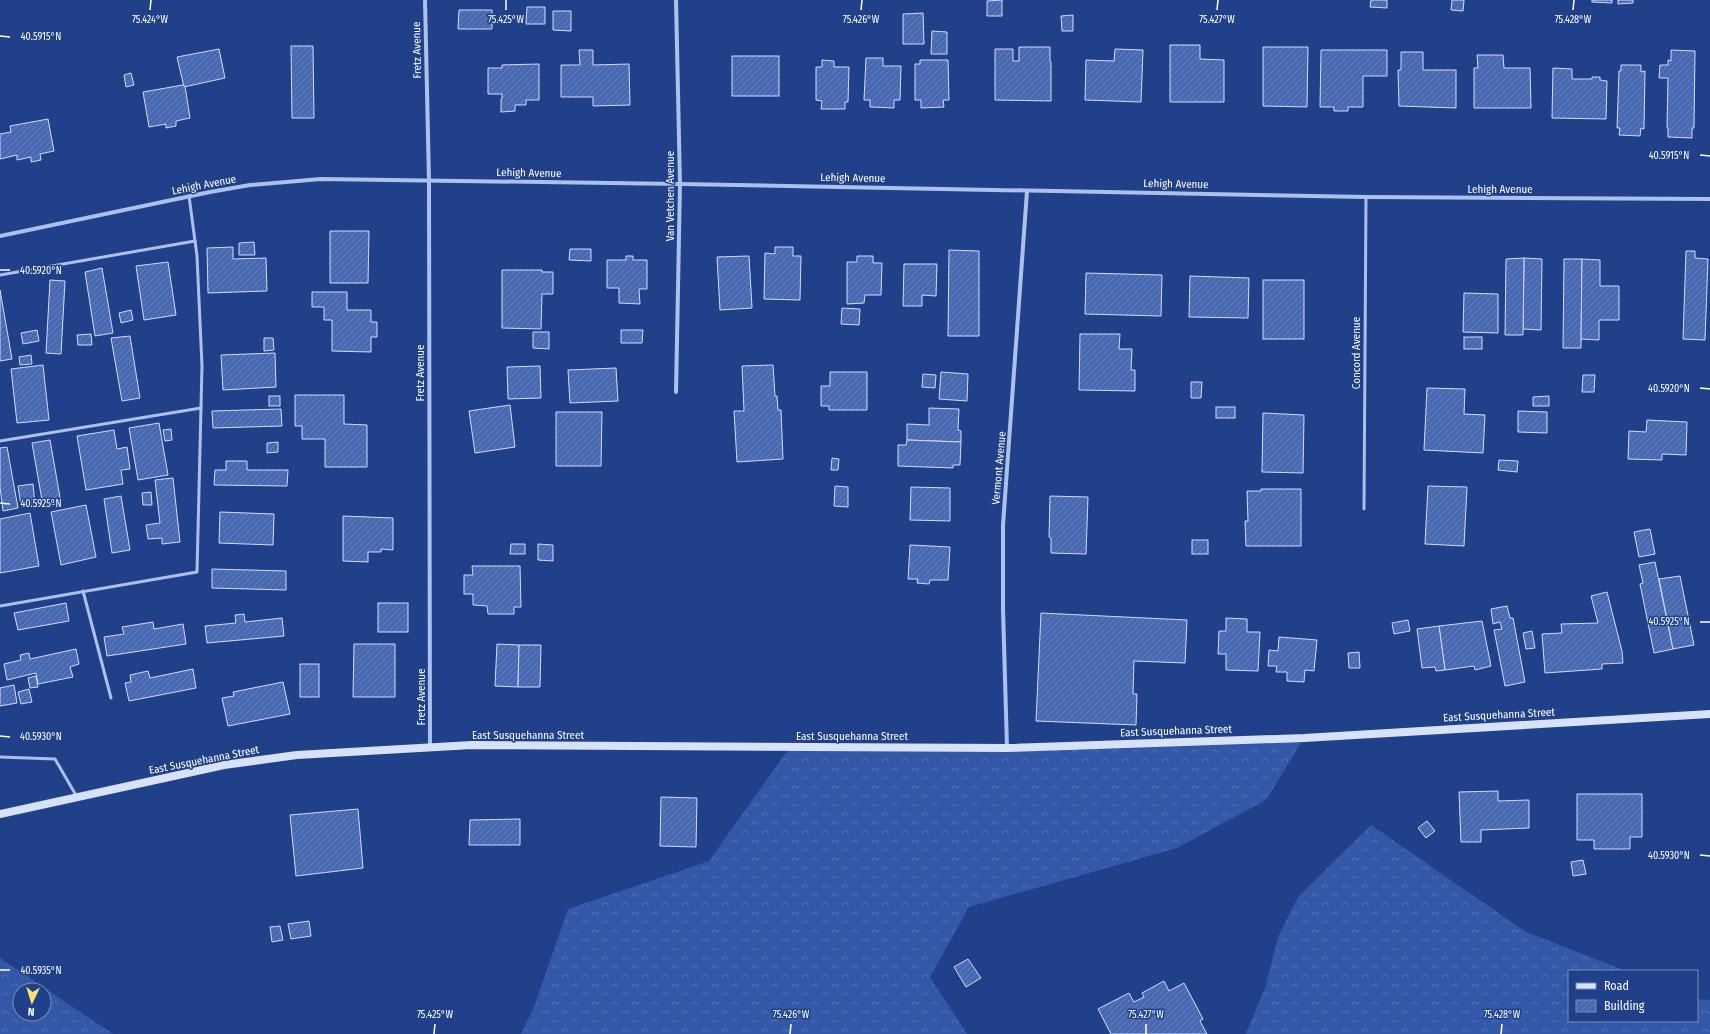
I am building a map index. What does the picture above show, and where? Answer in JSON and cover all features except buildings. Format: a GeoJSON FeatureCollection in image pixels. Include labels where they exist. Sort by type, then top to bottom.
{"type":"FeatureCollection","features":[{"type":"Feature","properties":{"kind":"main road","name":"East Susquehanna Street"},"geometry":{"type":"LineString","coordinates":[[0,814],[224,765],[297,755],[430,747],[1007,748],[1304,738],[1710,714]]}},
{"type":"Feature","properties":{"kind":"street","name":"Fretz Avenue"},"geometry":{"type":"LineString","coordinates":[[424,0],[429,181],[430,747]]}},
{"type":"Feature","properties":{"kind":"street","name":"Van Vetchen Avenue"},"geometry":{"type":"LineString","coordinates":[[676,0],[680,184],[676,392]]}},
{"type":"Feature","properties":{"kind":"street","name":"Lehigh Avenue"},"geometry":{"type":"LineString","coordinates":[[0,236],[189,196],[250,185],[320,179],[1366,197],[1710,199]]}},
{"type":"Feature","properties":{"kind":"street","name":"Vermont Avenue"},"geometry":{"type":"LineString","coordinates":[[1007,748],[1003,609],[1003,525],[1028,191]]}},
{"type":"Feature","properties":{"kind":"lane"},"geometry":{"type":"LineString","coordinates":[[0,606],[197,572],[202,360],[197,256],[189,196]]}},
{"type":"Feature","properties":{"kind":"lane","name":"Concord Avenue"},"geometry":{"type":"LineString","coordinates":[[1364,509],[1366,197]]}},
{"type":"Feature","properties":{"kind":"lane"},"geometry":{"type":"LineString","coordinates":[[0,275],[195,241]]}},
{"type":"Feature","properties":{"kind":"lane"},"geometry":{"type":"LineString","coordinates":[[0,441],[201,408]]}},
{"type":"Feature","properties":{"kind":"lane"},"geometry":{"type":"LineString","coordinates":[[82,591],[111,698]]}},
{"type":"Feature","properties":{"kind":"lane"},"geometry":{"type":"LineString","coordinates":[[0,757],[55,759],[77,797]]}},
{"type":"Feature","properties":{"kind":"green space"},"geometry":{"type":"Polygon","coordinates":[[[1304,738],[1266,800],[1177,848],[969,907],[930,977],[967,1034],[521,1034],[534,1007],[568,909],[709,861],[790,747],[1007,748],[1304,738]]]}},
{"type":"Feature","properties":{"kind":"green space"},"geometry":{"type":"Polygon","coordinates":[[[1371,825],[1526,932],[1623,970],[1568,970],[1568,1022],[1698,1022],[1698,999],[1710,1000],[1710,1034],[1246,1034],[1265,988],[1278,937],[1298,897],[1371,825]]]}},
{"type":"Feature","properties":{"kind":"green space"},"geometry":{"type":"Polygon","coordinates":[[[0,958],[36,982],[12,982],[12,1022],[52,1022],[52,993],[113,1034],[0,1034],[0,958]]]}}]}
